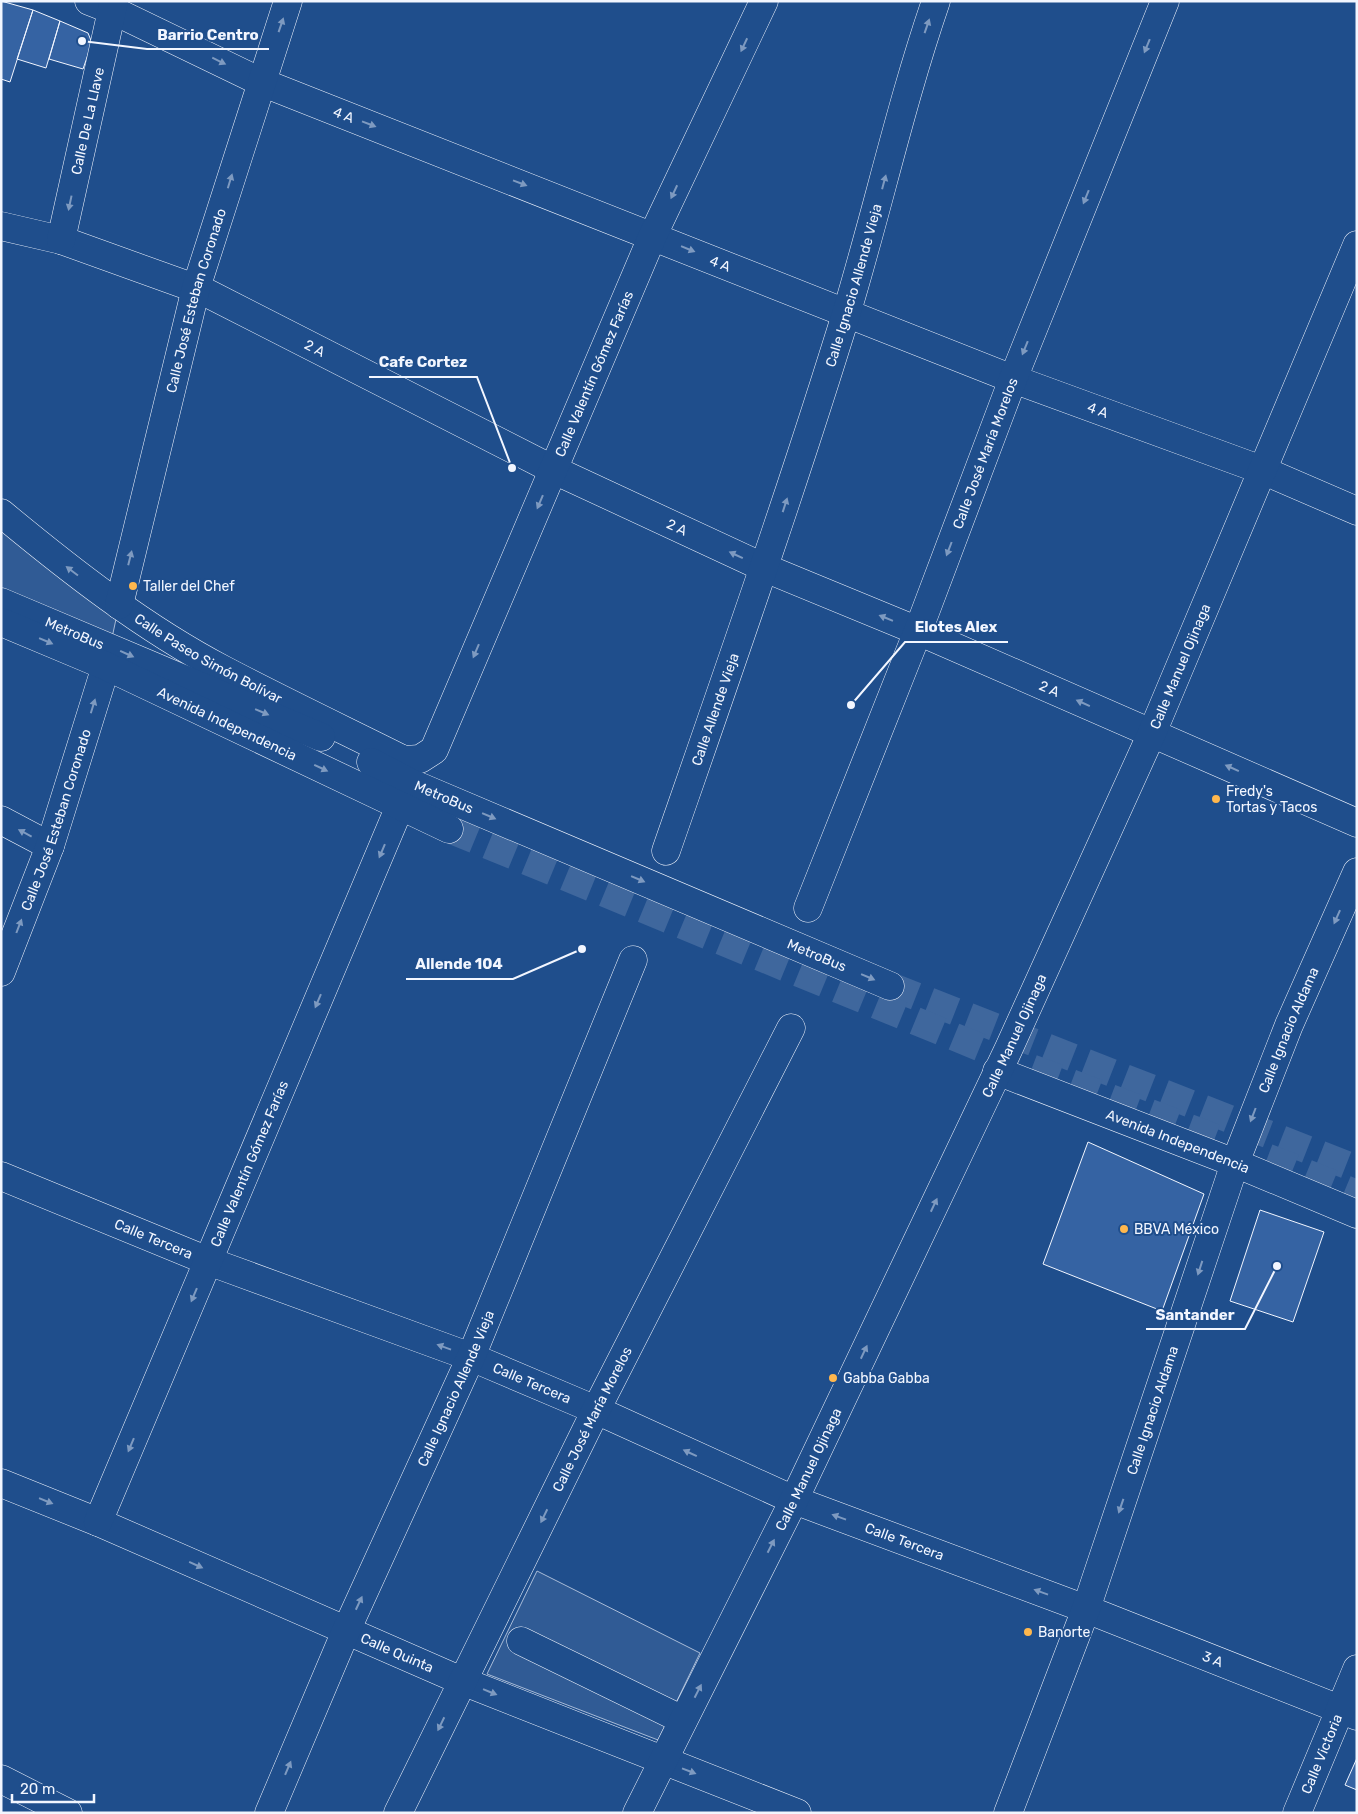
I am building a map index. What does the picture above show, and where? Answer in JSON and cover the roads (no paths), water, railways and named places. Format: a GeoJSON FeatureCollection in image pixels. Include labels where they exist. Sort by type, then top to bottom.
{"type":"FeatureCollection","features":[{"type":"Feature","properties":{"kind":"street","name":"Calle José Esteban Coronado"},"geometry":{"type":"LineString","coordinates":[[119,605],[196,288],[288,1]]}},
{"type":"Feature","properties":{"kind":"street","name":"Calle Valentín Gómez Farías"},"geometry":{"type":"LineString","coordinates":[[434,750],[654,235],[764,1]]}},
{"type":"Feature","properties":{"kind":"street","name":"Calle Ignacio Allende Vieja"},"geometry":{"type":"LineString","coordinates":[[765,568],[846,313],[918,52],[936,1]]}},
{"type":"Feature","properties":{"kind":"street","name":"Calle José María Morelos"},"geometry":{"type":"LineString","coordinates":[[808,908],[918,631],[1013,379],[1165,1]]}},
{"type":"Feature","properties":{"kind":"street","name":"4 A"},"geometry":{"type":"LineString","coordinates":[[105,3],[262,82],[654,235],[1013,379],[1262,470],[1357,511]]}},
{"type":"Feature","properties":{"kind":"street","name":"Calle De La Llave"},"geometry":{"type":"LineString","coordinates":[[61,240],[105,3]]}},
{"type":"Feature","properties":{"kind":"street","name":"2 A"},"geometry":{"type":"LineString","coordinates":[[1,226],[61,240],[196,288],[554,470],[765,568],[918,631],[1357,823]]}},
{"type":"Feature","properties":{"kind":"street","name":"Calle Manuel Ojinaga"},"geometry":{"type":"LineString","coordinates":[[638,1813],[794,1500],[997,1072],[1152,733],[1357,245]]}},
{"type":"Feature","properties":{"kind":"street","name":"Calle Paseo Simón Bolívar"},"geometry":{"type":"LineString","coordinates":[[1,514],[65,566],[119,605],[223,670],[404,760],[420,759],[434,750]]}},
{"type":"Feature","properties":{"kind":"street","name":"Calle Allende Vieja"},"geometry":{"type":"LineString","coordinates":[[666,851],[765,568]]}},
{"type":"Feature","properties":{"kind":"street","name":"MetroBus"},"geometry":{"type":"LineString","coordinates":[[1,602],[324,738],[411,783],[890,986]]}},
{"type":"Feature","properties":{"kind":"street","name":"Avenida Independencia"},"geometry":{"type":"LineString","coordinates":[[1,622],[106,666],[449,829]]}},
{"type":"Feature","properties":{"kind":"street","name":"Calle José Esteban Coronado"},"geometry":{"type":"LineString","coordinates":[[1,972],[50,846],[106,666]]}},
{"type":"Feature","properties":{"kind":"street","name":"Calle Valentín Gómez Farías"},"geometry":{"type":"LineString","coordinates":[[98,1522],[400,806]]}},
{"type":"Feature","properties":{"kind":"street"},"geometry":{"type":"LineString","coordinates":[[1,820],[50,846]]}},
{"type":"Feature","properties":{"kind":"street","name":"Calle Ignacio Aldama"},"geometry":{"type":"LineString","coordinates":[[1008,1813],[1086,1610],[1235,1163],[1289,1025],[1357,872]]}},
{"type":"Feature","properties":{"kind":"street","name":"Calle Ignacio Allende Vieja"},"geometry":{"type":"LineString","coordinates":[[268,1813],[346,1630],[471,1357],[633,960]]}},
{"type":"Feature","properties":{"kind":"street","name":"Calle José María Morelos"},"geometry":{"type":"LineString","coordinates":[[398,1813],[596,1410],[791,1028]]}},
{"type":"Feature","properties":{"kind":"street","name":"Avenida Independencia"},"geometry":{"type":"LineString","coordinates":[[997,1072],[1235,1163],[1357,1214]]}},
{"type":"Feature","properties":{"kind":"street","name":"Calle Tercera"},"geometry":{"type":"LineString","coordinates":[[1,1176],[208,1261],[471,1357],[596,1410],[794,1500],[1086,1610]]}},
{"type":"Feature","properties":{"kind":"street","name":"Calle Quinta"},"geometry":{"type":"LineString","coordinates":[[1,1483],[98,1522],[462,1681],[797,1813]]}},
{"type":"Feature","properties":{"kind":"street","name":"3 A"},"geometry":{"type":"LineString","coordinates":[[1086,1610],[1349,1712]]}},
{"type":"Feature","properties":{"kind":"street"},"geometry":{"type":"LineString","coordinates":[[521,1641],[683,1720]]}},
{"type":"Feature","properties":{"kind":"street","name":"Calle Victoria"},"geometry":{"type":"LineString","coordinates":[[1297,1813],[1349,1712],[1357,1669]]}},
{"type":"Feature","properties":{"kind":"street"},"geometry":{"type":"LineString","coordinates":[[1,1779],[68,1813]]}},
{"type":"Feature","properties":{"kind":"tunnel"},"geometry":{"type":"LineString","coordinates":[[449,829],[1018,1063],[1287,1165],[1357,1194]]}},
{"type":"Feature","properties":{"kind":"tunnel"},"geometry":{"type":"LineString","coordinates":[[890,986],[1357,1169]]}},
{"type":"Feature","properties":{"kind":"place","name":"Barrio Centro"},"geometry":{"type":"Point","coordinates":[82,41]}},
{"type":"Feature","properties":{"kind":"place","name":"Cafe Cortez"},"geometry":{"type":"Point","coordinates":[512,468]}},
{"type":"Feature","properties":{"kind":"place","name":"Taller del Chef"},"geometry":{"type":"Point","coordinates":[133,586]}},
{"type":"Feature","properties":{"kind":"place","name":"Elotes Alex"},"geometry":{"type":"Point","coordinates":[851,705]}},
{"type":"Feature","properties":{"kind":"place","name":"Fredy's Tortas y Tacos"},"geometry":{"type":"Point","coordinates":[1216,799]}},
{"type":"Feature","properties":{"kind":"place","name":"Allende 104"},"geometry":{"type":"Point","coordinates":[582,949]}},
{"type":"Feature","properties":{"kind":"place","name":"BBVA México"},"geometry":{"type":"Point","coordinates":[1124,1229]}},
{"type":"Feature","properties":{"kind":"place","name":"Santander"},"geometry":{"type":"Point","coordinates":[1277,1266]}},
{"type":"Feature","properties":{"kind":"place","name":"Gabba Gabba"},"geometry":{"type":"Point","coordinates":[833,1378]}},
{"type":"Feature","properties":{"kind":"place","name":"Banorte"},"geometry":{"type":"Point","coordinates":[1028,1632]}}]}
